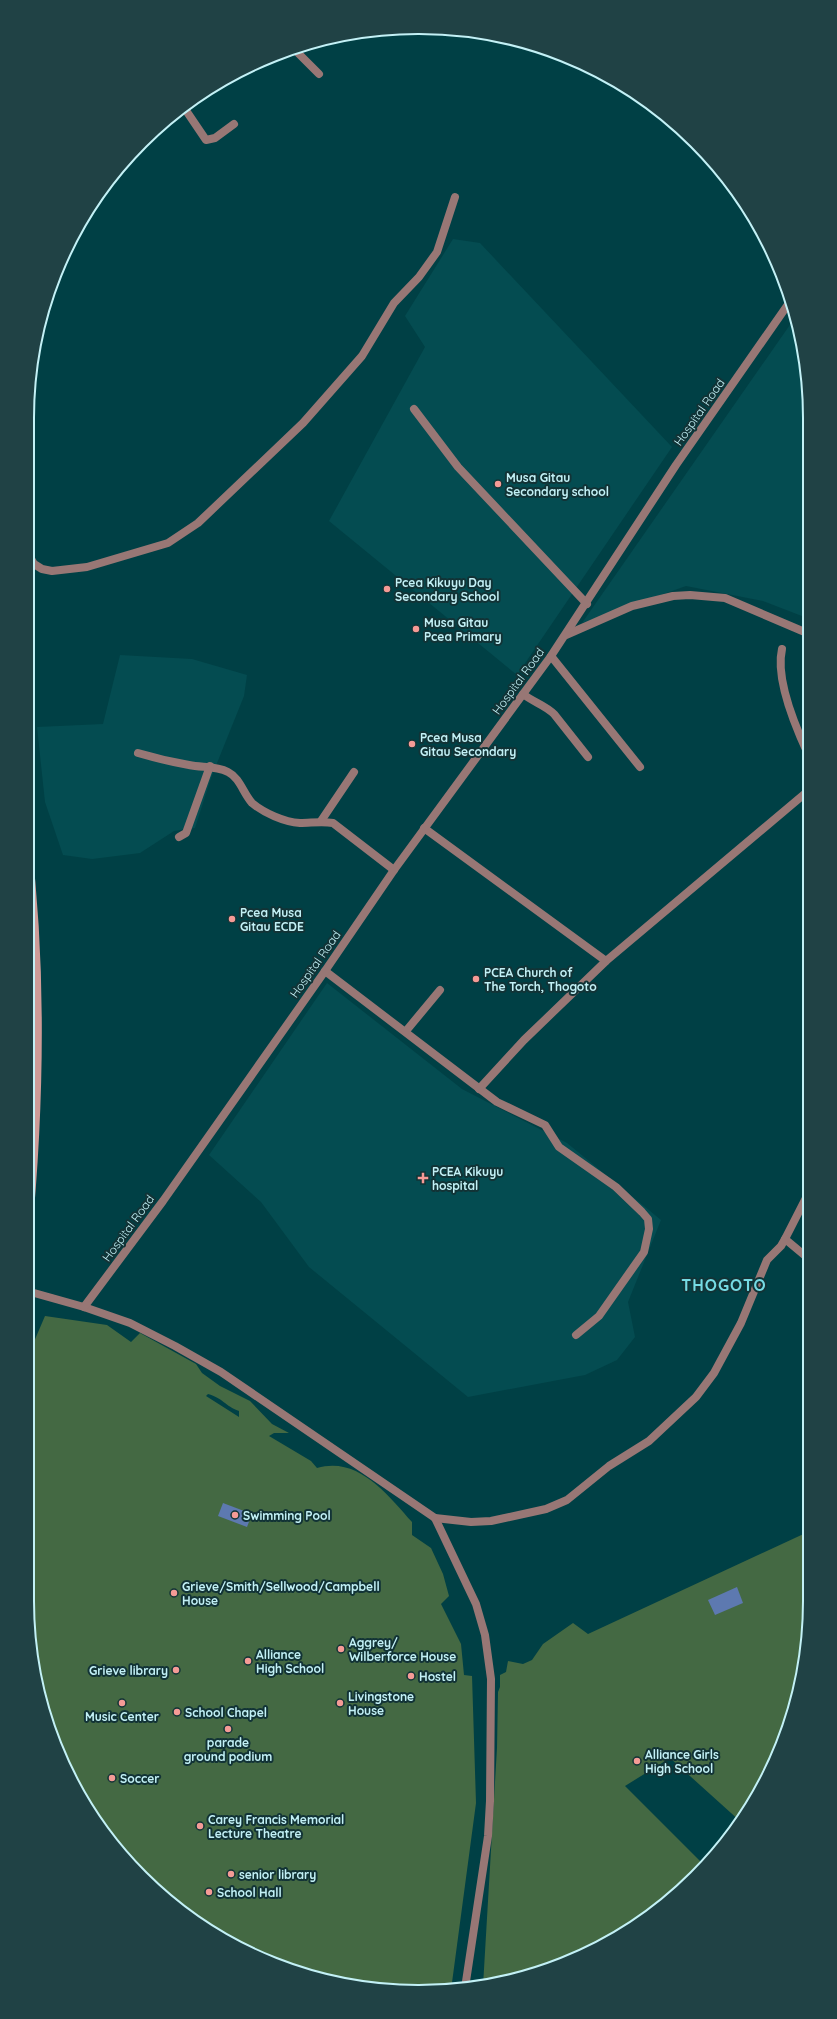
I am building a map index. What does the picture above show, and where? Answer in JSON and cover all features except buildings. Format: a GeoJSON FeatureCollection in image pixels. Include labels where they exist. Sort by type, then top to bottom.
{"type":"FeatureCollection","features":[{"type":"Feature","properties":{"kind":"main road"},"geometry":{"type":"LineString","coordinates":[[34,906],[38,1040],[34,1161]]}},
{"type":"Feature","properties":{"kind":"street"},"geometry":{"type":"LineString","coordinates":[[298,53],[319,74]]}},
{"type":"Feature","properties":{"kind":"street"},"geometry":{"type":"LineString","coordinates":[[187,111],[206,140],[215,138],[234,124]]}},
{"type":"Feature","properties":{"kind":"street"},"geometry":{"type":"LineString","coordinates":[[34,564],[42,570],[52,571],[87,567],[168,543],[198,523],[303,423],[362,356],[394,303],[419,277],[437,252],[455,197]]}},
{"type":"Feature","properties":{"kind":"street","name":"Hospital Road"},"geometry":{"type":"LineString","coordinates":[[84,1307],[163,1201],[326,971],[424,828],[551,656],[587,604],[676,465],[786,307]]}},
{"type":"Feature","properties":{"kind":"street"},"geometry":{"type":"LineString","coordinates":[[414,409],[458,467],[587,604]]}},
{"type":"Feature","properties":{"kind":"street"},"geometry":{"type":"LineString","coordinates":[[565,636],[638,604],[673,596],[690,595],[725,598],[803,631]]}},
{"type":"Feature","properties":{"kind":"street"},"geometry":{"type":"LineString","coordinates":[[782,649],[780,665],[785,691],[803,742]]}},
{"type":"Feature","properties":{"kind":"street"},"geometry":{"type":"LineString","coordinates":[[551,656],[640,767]]}},
{"type":"Feature","properties":{"kind":"street"},"geometry":{"type":"LineString","coordinates":[[523,694],[533,702],[548,708],[588,756]]}},
{"type":"Feature","properties":{"kind":"street"},"geometry":{"type":"LineString","coordinates":[[138,753],[189,766],[210,766],[229,773],[235,778],[245,794],[260,809],[287,821],[299,823],[321,821],[334,823],[344,829],[394,870]]}},
{"type":"Feature","properties":{"kind":"street"},"geometry":{"type":"LineString","coordinates":[[179,837],[186,833],[210,766]]}},
{"type":"Feature","properties":{"kind":"street"},"geometry":{"type":"LineString","coordinates":[[321,821],[354,772]]}},
{"type":"Feature","properties":{"kind":"street"},"geometry":{"type":"LineString","coordinates":[[479,1089],[524,1040],[606,961],[803,795]]}},
{"type":"Feature","properties":{"kind":"street"},"geometry":{"type":"LineString","coordinates":[[424,828],[606,961]]}},
{"type":"Feature","properties":{"kind":"street"},"geometry":{"type":"LineString","coordinates":[[326,971],[479,1089],[510,1110],[545,1125],[559,1147],[616,1188],[648,1219],[650,1229],[644,1252],[600,1316],[576,1335]]}},
{"type":"Feature","properties":{"kind":"street"},"geometry":{"type":"LineString","coordinates":[[406,1032],[440,990]]}},
{"type":"Feature","properties":{"kind":"street"},"geometry":{"type":"LineString","coordinates":[[34,1293],[84,1307],[130,1323],[221,1372],[435,1518],[471,1522],[491,1521],[546,1509],[567,1500],[609,1466],[649,1441],[696,1397],[714,1373],[741,1323],[767,1260],[781,1246],[803,1204]]}},
{"type":"Feature","properties":{"kind":"street"},"geometry":{"type":"LineString","coordinates":[[785,1239],[803,1254]]}},
{"type":"Feature","properties":{"kind":"street"},"geometry":{"type":"LineString","coordinates":[[435,1518],[476,1604],[486,1635],[491,1679],[490,1801],[488,1836],[466,1982]]}},
{"type":"Feature","properties":{"kind":"shaded area","name":"Musa Gitau Secondary school"},"geometry":{"type":"Polygon","coordinates":[[[453,239],[480,243],[672,447],[517,675],[329,521],[425,347],[405,316],[453,239]]]}},
{"type":"Feature","properties":{"kind":"shaded area"},"geometry":{"type":"Polygon","coordinates":[[[791,323],[800,368],[802,393],[803,616],[763,601],[686,586],[582,623],[791,323]]]}},
{"type":"Feature","properties":{"kind":"shaded area"},"geometry":{"type":"Polygon","coordinates":[[[120,655],[192,659],[247,675],[244,696],[211,778],[195,828],[174,831],[140,853],[92,859],[63,855],[45,802],[37,727],[103,724],[120,655]]]}},
{"type":"Feature","properties":{"kind":"shaded area","name":"PCEA Kikuyu hospital"},"geometry":{"type":"Polygon","coordinates":[[[327,983],[462,1089],[567,1143],[661,1220],[628,1302],[635,1337],[617,1360],[585,1375],[468,1397],[309,1267],[261,1202],[209,1155],[327,983]]]}},
{"type":"Feature","properties":{"kind":"shaded area","name":"Swimming Pool"},"geometry":{"type":"Polygon","coordinates":[[[223,1503],[252,1514],[247,1527],[218,1516],[223,1503]]]}},
{"type":"Feature","properties":{"kind":"shaded area"},"geometry":{"type":"Polygon","coordinates":[[[737,1587],[743,1603],[715,1615],[708,1600],[737,1587]]]}},
{"type":"Feature","properties":{"kind":"green space","name":"Alliance High School"},"geometry":{"type":"Polygon","coordinates":[[[45,1316],[107,1325],[131,1342],[140,1333],[196,1364],[202,1373],[220,1386],[250,1401],[272,1424],[289,1433],[274,1433],[269,1436],[311,1461],[317,1468],[332,1466],[346,1467],[358,1472],[382,1489],[412,1522],[412,1535],[431,1548],[443,1574],[449,1596],[441,1604],[461,1644],[464,1675],[472,1676],[476,1803],[452,1983],[418,1985],[368,1982],[319,1972],[271,1956],[226,1933],[184,1906],[165,1890],[129,1854],[113,1835],[99,1814],[74,1771],[63,1748],[47,1700],[37,1651],[34,1600],[34,1342],[45,1316]],[[208,1394],[206,1396],[239,1417],[239,1411],[230,1407],[221,1400],[208,1394]]]}},
{"type":"Feature","properties":{"kind":"green space","name":"Alliance Girls High School"},"geometry":{"type":"Polygon","coordinates":[[[803,1534],[802,1626],[796,1676],[783,1724],[774,1748],[751,1793],[736,1817],[670,1758],[625,1786],[700,1862],[672,1890],[653,1906],[611,1933],[589,1945],[542,1965],[483,1980],[500,1675],[506,1672],[508,1661],[523,1664],[532,1660],[543,1644],[573,1623],[588,1634],[803,1534]]]}},
{"type":"Feature","properties":{"kind":"place","name":"Musa Gitau Secondary school"},"geometry":{"type":"Point","coordinates":[498,484]}},
{"type":"Feature","properties":{"kind":"place","name":"Pcea Kikuyu Day Secondary School"},"geometry":{"type":"Point","coordinates":[387,589]}},
{"type":"Feature","properties":{"kind":"place","name":"Musa Gitau Pcea Primary"},"geometry":{"type":"Point","coordinates":[416,629]}},
{"type":"Feature","properties":{"kind":"place","name":"Pcea Musa Gitau Secondary"},"geometry":{"type":"Point","coordinates":[412,744]}},
{"type":"Feature","properties":{"kind":"place","name":"Pcea Musa Gitau ECDE"},"geometry":{"type":"Point","coordinates":[232,919]}},
{"type":"Feature","properties":{"kind":"place","name":"PCEA Church of The Torch, Thogoto"},"geometry":{"type":"Point","coordinates":[476,979]}},
{"type":"Feature","properties":{"kind":"place","name":"PCEA Kikuyu hospital"},"geometry":{"type":"Point","coordinates":[423,1178]}},
{"type":"Feature","properties":{"kind":"place","name":"Swimming Pool"},"geometry":{"type":"Point","coordinates":[235,1515]}},
{"type":"Feature","properties":{"kind":"place","name":"Grieve/Smith/Sellwood/Campbell House"},"geometry":{"type":"Point","coordinates":[174,1593]}},
{"type":"Feature","properties":{"kind":"place","name":"Aggrey/ Wilberforce House"},"geometry":{"type":"Point","coordinates":[341,1649]}},
{"type":"Feature","properties":{"kind":"place","name":"Alliance High School"},"geometry":{"type":"Point","coordinates":[248,1661]}},
{"type":"Feature","properties":{"kind":"place","name":"Grieve library"},"geometry":{"type":"Point","coordinates":[176,1670]}},
{"type":"Feature","properties":{"kind":"place","name":"Hostel"},"geometry":{"type":"Point","coordinates":[411,1676]}},
{"type":"Feature","properties":{"kind":"place","name":"Music Center"},"geometry":{"type":"Point","coordinates":[122,1703]}},
{"type":"Feature","properties":{"kind":"place","name":"Livingstone House"},"geometry":{"type":"Point","coordinates":[340,1703]}},
{"type":"Feature","properties":{"kind":"place","name":"School Chapel"},"geometry":{"type":"Point","coordinates":[177,1712]}},
{"type":"Feature","properties":{"kind":"place","name":"parade ground podium"},"geometry":{"type":"Point","coordinates":[228,1729]}},
{"type":"Feature","properties":{"kind":"place","name":"Alliance Girls High School"},"geometry":{"type":"Point","coordinates":[637,1761]}},
{"type":"Feature","properties":{"kind":"place","name":"Soccer"},"geometry":{"type":"Point","coordinates":[112,1778]}},
{"type":"Feature","properties":{"kind":"place","name":"Carey Francis Memorial Lecture Theatre"},"geometry":{"type":"Point","coordinates":[200,1826]}},
{"type":"Feature","properties":{"kind":"place","name":"senior library"},"geometry":{"type":"Point","coordinates":[231,1874]}},
{"type":"Feature","properties":{"kind":"place","name":"School Hall"},"geometry":{"type":"Point","coordinates":[209,1892]}},
{"type":"Feature","properties":{"kind":"district","name":"THOGOTO"},"geometry":{"type":"Point","coordinates":[724,1285]}}]}
